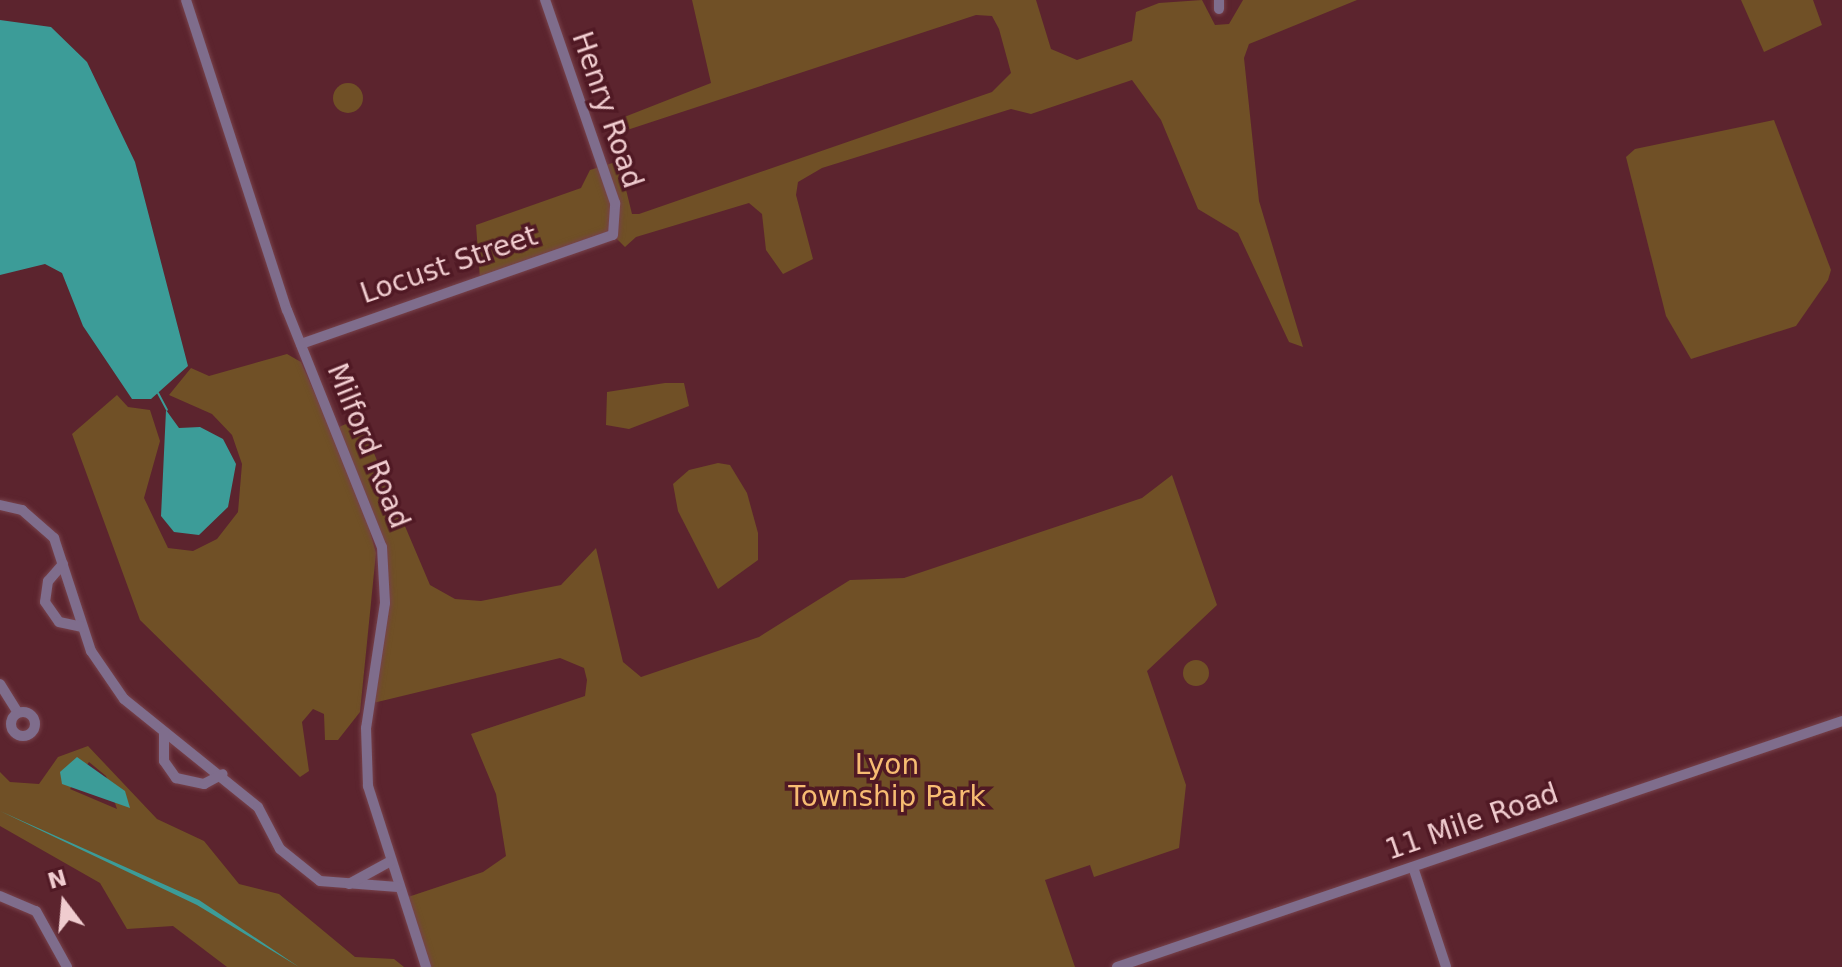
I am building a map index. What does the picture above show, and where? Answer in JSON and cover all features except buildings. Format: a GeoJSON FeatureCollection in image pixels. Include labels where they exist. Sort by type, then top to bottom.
{"type":"FeatureCollection","features":[{"type":"Feature","properties":{"kind":"street","name":"Milford Road"},"geometry":{"type":"LineString","coordinates":[[186,0],[301,344],[382,547],[385,603],[365,751],[389,862],[426,967]]}},
{"type":"Feature","properties":{"kind":"street","name":"Henry Road"},"geometry":{"type":"LineString","coordinates":[[545,0],[615,203],[613,235]]}},
{"type":"Feature","properties":{"kind":"street","name":"Locust Street"},"geometry":{"type":"LineString","coordinates":[[301,344],[613,235]]}},
{"type":"Feature","properties":{"kind":"street"},"geometry":{"type":"LineString","coordinates":[[0,505],[46,527],[63,564],[82,627],[124,699],[223,774],[258,807],[280,849],[302,870],[347,885],[398,887]]}},
{"type":"Feature","properties":{"kind":"street"},"geometry":{"type":"LineString","coordinates":[[63,564],[48,581],[45,602],[59,622],[82,627]]}},
{"type":"Feature","properties":{"kind":"street"},"geometry":{"type":"LineString","coordinates":[[0,684],[18,713]]}},
{"type":"Feature","properties":{"kind":"street","name":"11 Mile Road"},"geometry":{"type":"LineString","coordinates":[[1117,967],[1842,721]]}},
{"type":"Feature","properties":{"kind":"street"},"geometry":{"type":"LineString","coordinates":[[164,732],[164,761],[176,778],[204,784],[223,774]]}},
{"type":"Feature","properties":{"kind":"street"},"geometry":{"type":"LineString","coordinates":[[347,885],[389,862]]}},
{"type":"Feature","properties":{"kind":"street"},"geometry":{"type":"LineString","coordinates":[[1413,867],[1446,967]]}},
{"type":"Feature","properties":{"kind":"street"},"geometry":{"type":"LineString","coordinates":[[0,896],[36,911],[67,967]]}},
{"type":"Feature","properties":{"kind":"green space"},"geometry":{"type":"Polygon","coordinates":[[[692,0],[1036,0],[1051,49],[1077,60],[1132,41],[1136,12],[1159,3],[1202,0],[1215,25],[1229,24],[1243,0],[1357,0],[1249,44],[1244,58],[1259,201],[1303,347],[1289,342],[1238,233],[1198,209],[1161,120],[1132,80],[1031,114],[1011,109],[822,168],[798,182],[796,195],[813,259],[783,274],[766,250],[762,214],[749,203],[636,237],[625,247],[613,235],[480,279],[476,225],[581,188],[590,170],[619,161],[632,214],[639,214],[992,92],[1011,73],[999,29],[992,16],[976,15],[615,134],[609,123],[711,83],[692,0]]]}},
{"type":"Feature","properties":{"kind":"green space"},"geometry":{"type":"Polygon","coordinates":[[[1741,0],[1813,0],[1822,25],[1764,52],[1741,0]]]}},
{"type":"Feature","properties":{"kind":"green space"},"geometry":{"type":"Polygon","coordinates":[[[348,83],[354,84],[362,92],[362,104],[354,112],[348,113],[342,112],[334,104],[333,98],[334,92],[342,84],[348,83]]]}},
{"type":"Feature","properties":{"kind":"green space"},"geometry":{"type":"Polygon","coordinates":[[[1774,120],[1831,270],[1828,280],[1796,326],[1691,359],[1666,316],[1626,157],[1635,149],[1774,120]]]}},
{"type":"Feature","properties":{"kind":"green space"},"geometry":{"type":"Polygon","coordinates":[[[287,354],[301,362],[361,499],[376,553],[360,712],[338,740],[325,740],[324,714],[313,709],[302,722],[309,771],[300,777],[140,620],[72,434],[117,395],[128,407],[150,410],[160,441],[144,498],[168,548],[193,551],[217,539],[238,512],[242,464],[232,435],[212,414],[169,395],[191,368],[209,376],[287,354]]]}},
{"type":"Feature","properties":{"kind":"green space"},"geometry":{"type":"Polygon","coordinates":[[[684,383],[689,406],[629,429],[606,425],[607,392],[684,383]]]}},
{"type":"Feature","properties":{"kind":"green space","name":"Lyon Township Park"},"geometry":{"type":"Polygon","coordinates":[[[359,418],[430,585],[455,599],[481,601],[561,585],[596,548],[623,662],[641,677],[759,637],[850,580],[904,578],[1142,498],[1172,475],[1217,605],[1147,671],[1186,785],[1179,848],[1094,877],[1090,865],[1045,880],[1075,967],[426,967],[402,899],[483,872],[506,856],[496,794],[471,734],[585,696],[587,680],[584,668],[560,658],[369,704],[385,603],[382,547],[337,428],[359,418]]]}},
{"type":"Feature","properties":{"kind":"green space"},"geometry":{"type":"Polygon","coordinates":[[[718,463],[730,465],[747,493],[758,533],[758,560],[718,589],[678,511],[673,484],[689,470],[718,463]]]}},
{"type":"Feature","properties":{"kind":"green space"},"geometry":{"type":"Polygon","coordinates":[[[1196,660],[1205,664],[1209,673],[1205,682],[1196,686],[1187,682],[1183,673],[1187,664],[1196,660]]]}},
{"type":"Feature","properties":{"kind":"green space"},"geometry":{"type":"Polygon","coordinates":[[[88,746],[157,819],[204,841],[239,884],[279,894],[355,957],[394,959],[404,967],[227,967],[173,926],[127,929],[100,883],[0,826],[0,772],[10,782],[39,784],[58,757],[88,746]],[[89,762],[70,789],[117,809],[106,776],[89,762]]]}},
{"type":"Feature","properties":{"kind":"water"},"geometry":{"type":"Polygon","coordinates":[[[0,20],[51,27],[87,62],[135,162],[188,366],[151,399],[132,399],[83,326],[62,273],[45,264],[0,275],[0,20]]]}},
{"type":"Feature","properties":{"kind":"water"},"geometry":{"type":"Polygon","coordinates":[[[166,410],[179,428],[200,427],[223,439],[236,464],[228,507],[199,535],[174,532],[161,516],[166,410]]]}},
{"type":"Feature","properties":{"kind":"water"},"geometry":{"type":"Polygon","coordinates":[[[77,757],[125,791],[130,808],[62,784],[60,772],[77,757]]]}},
{"type":"Feature","properties":{"kind":"water"},"geometry":{"type":"Polygon","coordinates":[[[0,811],[199,900],[299,967],[197,905],[0,811]]]}},
{"type":"Feature","properties":{"kind":"waterway"},"geometry":{"type":"LineString","coordinates":[[158,393],[167,410]]}}]}
